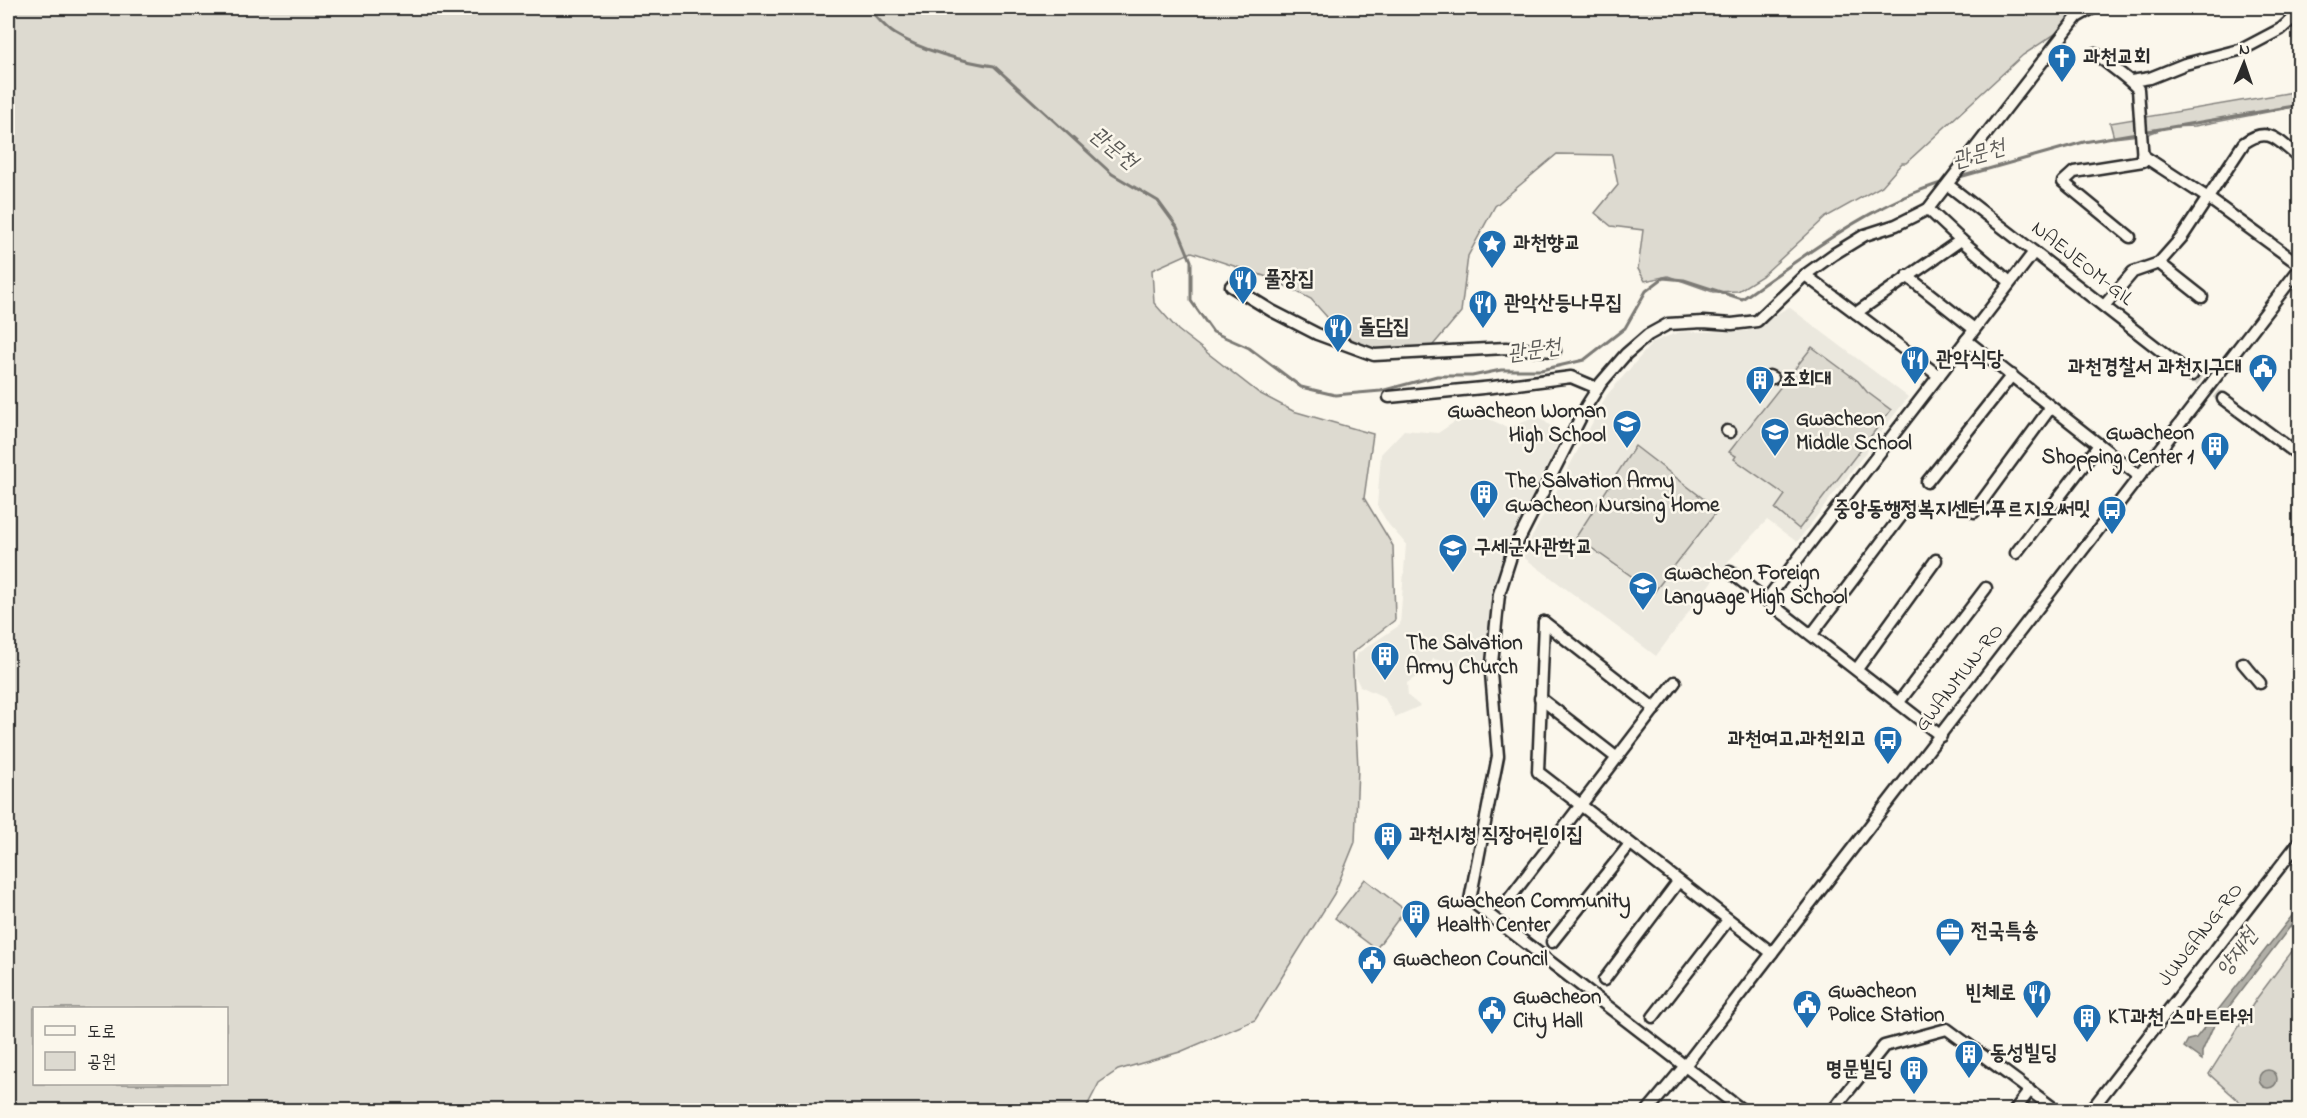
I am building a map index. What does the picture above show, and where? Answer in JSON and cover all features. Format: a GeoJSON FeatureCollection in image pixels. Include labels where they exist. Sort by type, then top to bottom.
{"type":"FeatureCollection","features":[{"type":"Feature","properties":{"kind":"street"},"geometry":{"type":"LineString","coordinates":[[1742,1110],[1470,900],[1498,756],[1491,673],[1499,594],[1512,553],[1597,388],[1626,354],[1648,335],[1668,324],[1703,322],[1732,324],[1757,321],[1805,275],[1865,236],[1896,225],[1928,209],[2078,17],[2093,8]]}},
{"type":"Feature","properties":{"kind":"street"},"geometry":{"type":"LineString","coordinates":[[2131,81],[2150,78],[2185,64],[2243,49],[2281,30],[2300,12]]}},
{"type":"Feature","properties":{"kind":"street"},"geometry":{"type":"LineString","coordinates":[[2095,53],[2138,89],[2143,161],[2074,172],[2063,182],[2130,237]]}},
{"type":"Feature","properties":{"kind":"street"},"geometry":{"type":"LineString","coordinates":[[2104,306],[2133,272],[2159,263],[2182,237],[2244,143],[2256,135],[2271,136],[2300,158]]}},
{"type":"Feature","properties":{"kind":"street"},"geometry":{"type":"LineString","coordinates":[[2142,155],[2208,198],[2300,267]]}},
{"type":"Feature","properties":{"kind":"street","name":"NAEJEOM-GIL"},"geometry":{"type":"LineString","coordinates":[[1948,184],[2192,375]]}},
{"type":"Feature","properties":{"kind":"street"},"geometry":{"type":"LineString","coordinates":[[1928,209],[2010,282]]}},
{"type":"Feature","properties":{"kind":"street"},"geometry":{"type":"LineString","coordinates":[[1856,313],[1961,240]]}},
{"type":"Feature","properties":{"kind":"street"},"geometry":{"type":"LineString","coordinates":[[1767,599],[2034,252]]}},
{"type":"Feature","properties":{"kind":"street"},"geometry":{"type":"LineString","coordinates":[[2159,263],[2202,297]]}},
{"type":"Feature","properties":{"kind":"street","name":"GWANMUN-RO"},"geometry":{"type":"LineString","coordinates":[[1648,1110],[1684,1067],[1941,735],[2300,267]]}},
{"type":"Feature","properties":{"kind":"street"},"geometry":{"type":"LineString","coordinates":[[1805,275],[1939,376]]}},
{"type":"Feature","properties":{"kind":"street"},"geometry":{"type":"LineString","coordinates":[[1907,276],[1974,329]]}},
{"type":"Feature","properties":{"kind":"street"},"geometry":{"type":"LineString","coordinates":[[1231,286],[1272,312],[1317,334],[1374,355],[1506,348],[1555,351]]}},
{"type":"Feature","properties":{"kind":"street"},"geometry":{"type":"LineString","coordinates":[[1966,340],[2139,476]]}},
{"type":"Feature","properties":{"kind":"street"},"geometry":{"type":"LineString","coordinates":[[1927,482],[2012,375]]}},
{"type":"Feature","properties":{"kind":"street"},"geometry":{"type":"LineString","coordinates":[[1389,397],[1571,377],[1597,388]]}},
{"type":"Feature","properties":{"kind":"street"},"geometry":{"type":"LineString","coordinates":[[2223,399],[2300,456]]}},
{"type":"Feature","properties":{"kind":"street"},"geometry":{"type":"LineString","coordinates":[[1974,512],[2051,407]]}},
{"type":"Feature","properties":{"kind":"street"},"geometry":{"type":"LineString","coordinates":[[2016,553],[2099,445]]}},
{"type":"Feature","properties":{"kind":"street"},"geometry":{"type":"LineString","coordinates":[[1812,634],[1908,507]]}},
{"type":"Feature","properties":{"kind":"street"},"geometry":{"type":"LineString","coordinates":[[1857,669],[1936,561]]}},
{"type":"Feature","properties":{"kind":"street"},"geometry":{"type":"LineString","coordinates":[[1730,572],[1941,735]]}},
{"type":"Feature","properties":{"kind":"street"},"geometry":{"type":"LineString","coordinates":[[1899,702],[1986,588]]}},
{"type":"Feature","properties":{"kind":"street"},"geometry":{"type":"LineString","coordinates":[[1655,709],[1544,622],[1538,772],[1772,953]]}},
{"type":"Feature","properties":{"kind":"street"},"geometry":{"type":"LineString","coordinates":[[2243,663],[2260,683]]}},
{"type":"Feature","properties":{"kind":"street"},"geometry":{"type":"LineString","coordinates":[[1509,899],[1675,682]]}},
{"type":"Feature","properties":{"kind":"street"},"geometry":{"type":"LineString","coordinates":[[1540,698],[1617,758]]}},
{"type":"Feature","properties":{"kind":"street","name":"JUNGANG-RO"},"geometry":{"type":"LineString","coordinates":[[2091,1110],[2300,841]]}},
{"type":"Feature","properties":{"kind":"street"},"geometry":{"type":"LineString","coordinates":[[1552,942],[1630,844]]}},
{"type":"Feature","properties":{"kind":"street"},"geometry":{"type":"LineString","coordinates":[[1604,980],[1678,882]]}},
{"type":"Feature","properties":{"kind":"street"},"geometry":{"type":"LineString","coordinates":[[1653,1017],[1728,920]]}},
{"type":"Feature","properties":{"kind":"street"},"geometry":{"type":"LineString","coordinates":[[1838,1109],[1884,1046],[1947,1029],[2056,1110]]}},
{"type":"Feature","properties":{"kind":"street"},"geometry":{"type":"LineString","coordinates":[[2015,1110],[2030,1090]]}},
{"type":"Feature","properties":{"kind":"shaded area"},"geometry":{"type":"Polygon","coordinates":[[[1789,307],[1908,397],[1797,542],[1767,520],[1721,569],[1656,656],[1522,556],[1607,395],[1653,342],[1679,332],[1747,331],[1789,307]]]}},
{"type":"Feature","properties":{"kind":"shaded area","name":"구세군사관학교"},"geometry":{"type":"Polygon","coordinates":[[[1471,411],[1509,428],[1538,416],[1562,435],[1534,492],[1533,509],[1509,553],[1490,672],[1433,659],[1429,668],[1407,683],[1408,696],[1420,706],[1395,717],[1384,697],[1360,686],[1352,670],[1358,653],[1400,625],[1406,544],[1389,525],[1377,506],[1381,454],[1404,430],[1438,433],[1471,411]]]}},
{"type":"Feature","properties":{"kind":"shaded area"},"geometry":{"type":"Polygon","coordinates":[[[2299,907],[2299,915],[2212,1029],[2202,1052],[2202,1060],[2184,1047],[2188,1040],[2196,1038],[2299,907]]]}},
{"type":"Feature","properties":{"kind":"shaded area"},"geometry":{"type":"Polygon","coordinates":[[[2268,1070],[2274,1073],[2277,1079],[2274,1085],[2268,1088],[2262,1085],[2259,1079],[2262,1073],[2268,1070]]]}},
{"type":"Feature","properties":{"kind":"green space"},"geometry":{"type":"Polygon","coordinates":[[[8,8],[2095,8],[2023,55],[1906,163],[1902,163],[1882,186],[1826,217],[1762,276],[1738,291],[1713,292],[1668,276],[1645,281],[1638,269],[1643,230],[1611,226],[1595,213],[1618,185],[1612,155],[1557,154],[1495,206],[1468,256],[1461,312],[1428,351],[1383,355],[1343,335],[1311,299],[1270,278],[1192,252],[1152,270],[1154,303],[1178,330],[1259,393],[1293,411],[1373,434],[1364,498],[1393,546],[1395,620],[1352,653],[1358,768],[1355,842],[1334,894],[1255,1020],[1180,1052],[1118,1070],[1099,1083],[1085,1110],[8,1110],[8,8]]]}},
{"type":"Feature","properties":{"kind":"green space"},"geometry":{"type":"Polygon","coordinates":[[[2299,91],[2299,106],[2195,126],[2168,127],[2148,134],[2114,138],[2110,123],[2299,91]]]}},
{"type":"Feature","properties":{"kind":"green space"},"geometry":{"type":"Polygon","coordinates":[[[1812,347],[1858,381],[1867,392],[1891,410],[1799,529],[1775,509],[1785,495],[1734,459],[1736,456],[1729,452],[1812,347]]]}},
{"type":"Feature","properties":{"kind":"green space"},"geometry":{"type":"Polygon","coordinates":[[[1635,446],[1718,510],[1654,592],[1576,537],[1635,446]]]}},
{"type":"Feature","properties":{"kind":"green space"},"geometry":{"type":"Polygon","coordinates":[[[1365,879],[1405,910],[1376,949],[1335,918],[1365,879]]]}},
{"type":"Feature","properties":{"kind":"green space"},"geometry":{"type":"Polygon","coordinates":[[[2299,942],[2299,1110],[2249,1110],[2209,1074],[2257,998],[2299,942]]]}},
{"type":"Feature","properties":{"kind":"waterway","name":"관문천"},"geometry":{"type":"LineString","coordinates":[[868,8],[888,29],[905,40],[970,62],[994,66],[1112,174],[1158,201],[1177,227],[1191,261],[1191,301],[1213,332],[1249,348],[1301,387],[1335,395],[1381,391],[1437,376],[1472,376],[1501,370],[1541,370],[1584,360],[1625,328],[1646,291],[1663,278],[1684,280],[1742,299],[1814,249],[1864,218],[1916,192],[1944,182]]}},
{"type":"Feature","properties":{"kind":"waterway","name":"관문천"},"geometry":{"type":"LineString","coordinates":[[1956,178],[2084,142],[2300,105]]}},
{"type":"Feature","properties":{"kind":"tunnel"},"geometry":{"type":"LineString","coordinates":[[2192,375],[2223,399]]}},
{"type":"Feature","properties":{"kind":"place","name":"과천교회"},"geometry":{"type":"Point","coordinates":[2062,84]}},
{"type":"Feature","properties":{"kind":"place","name":"과천향교"},"geometry":{"type":"Point","coordinates":[1492,270]}},
{"type":"Feature","properties":{"kind":"place","name":"풀장집"},"geometry":{"type":"Point","coordinates":[1243,306]}},
{"type":"Feature","properties":{"kind":"place","name":"관악산등나무집"},"geometry":{"type":"Point","coordinates":[1483,330]}},
{"type":"Feature","properties":{"kind":"place","name":"돌담집"},"geometry":{"type":"Point","coordinates":[1338,354]}},
{"type":"Feature","properties":{"kind":"place","name":"관악식당"},"geometry":{"type":"Point","coordinates":[1915,386]}},
{"type":"Feature","properties":{"kind":"place","name":"과천경찰서 과천지구대"},"geometry":{"type":"Point","coordinates":[2263,394]}},
{"type":"Feature","properties":{"kind":"place","name":"조회대"},"geometry":{"type":"Point","coordinates":[1760,406]}},
{"type":"Feature","properties":{"kind":"place","name":"Gwacheon Woman High School"},"geometry":{"type":"Point","coordinates":[1627,450]}},
{"type":"Feature","properties":{"kind":"place","name":"Gwacheon Middle School"},"geometry":{"type":"Point","coordinates":[1775,458]}},
{"type":"Feature","properties":{"kind":"place","name":"Gwacheon Shopping Center 1"},"geometry":{"type":"Point","coordinates":[2215,472]}},
{"type":"Feature","properties":{"kind":"place","name":"The Salvation Army Gwacheon Nursing Home"},"geometry":{"type":"Point","coordinates":[1484,520]}},
{"type":"Feature","properties":{"kind":"place","name":"중앙동행정복지센터.푸르지오써밋"},"geometry":{"type":"Point","coordinates":[2112,536]}},
{"type":"Feature","properties":{"kind":"place","name":"구세군사관학교"},"geometry":{"type":"Point","coordinates":[1453,574]}},
{"type":"Feature","properties":{"kind":"place","name":"Gwacheon Foreign Language High School"},"geometry":{"type":"Point","coordinates":[1643,612]}},
{"type":"Feature","properties":{"kind":"place","name":"The Salvation Army Church"},"geometry":{"type":"Point","coordinates":[1385,682]}},
{"type":"Feature","properties":{"kind":"place","name":"과천여고.과천외고"},"geometry":{"type":"Point","coordinates":[1888,766]}},
{"type":"Feature","properties":{"kind":"place","name":"과천시청 직장어린이집"},"geometry":{"type":"Point","coordinates":[1388,862]}},
{"type":"Feature","properties":{"kind":"place","name":"Gwacheon Community Health Center"},"geometry":{"type":"Point","coordinates":[1416,940]}},
{"type":"Feature","properties":{"kind":"place","name":"전국특송"},"geometry":{"type":"Point","coordinates":[1950,958]}},
{"type":"Feature","properties":{"kind":"place","name":"Gwacheon Council"},"geometry":{"type":"Point","coordinates":[1372,986]}},
{"type":"Feature","properties":{"kind":"place","name":"빈체로"},"geometry":{"type":"Point","coordinates":[2037,1020]}},
{"type":"Feature","properties":{"kind":"place","name":"Gwacheon Police Station"},"geometry":{"type":"Point","coordinates":[1807,1030]}},
{"type":"Feature","properties":{"kind":"place","name":"Gwacheon City Hall"},"geometry":{"type":"Point","coordinates":[1492,1036]}},
{"type":"Feature","properties":{"kind":"place","name":"KT과천 스마트타워"},"geometry":{"type":"Point","coordinates":[2087,1044]}},
{"type":"Feature","properties":{"kind":"place","name":"동성빌딩"},"geometry":{"type":"Point","coordinates":[1969,1080]}},
{"type":"Feature","properties":{"kind":"place","name":"명문빌딩"},"geometry":{"type":"Point","coordinates":[1914,1096]}},
{"type":"Feature","properties":{"kind":"water label","name":"양재천"},"geometry":{"type":"Point","coordinates":[2238,953]}}]}
